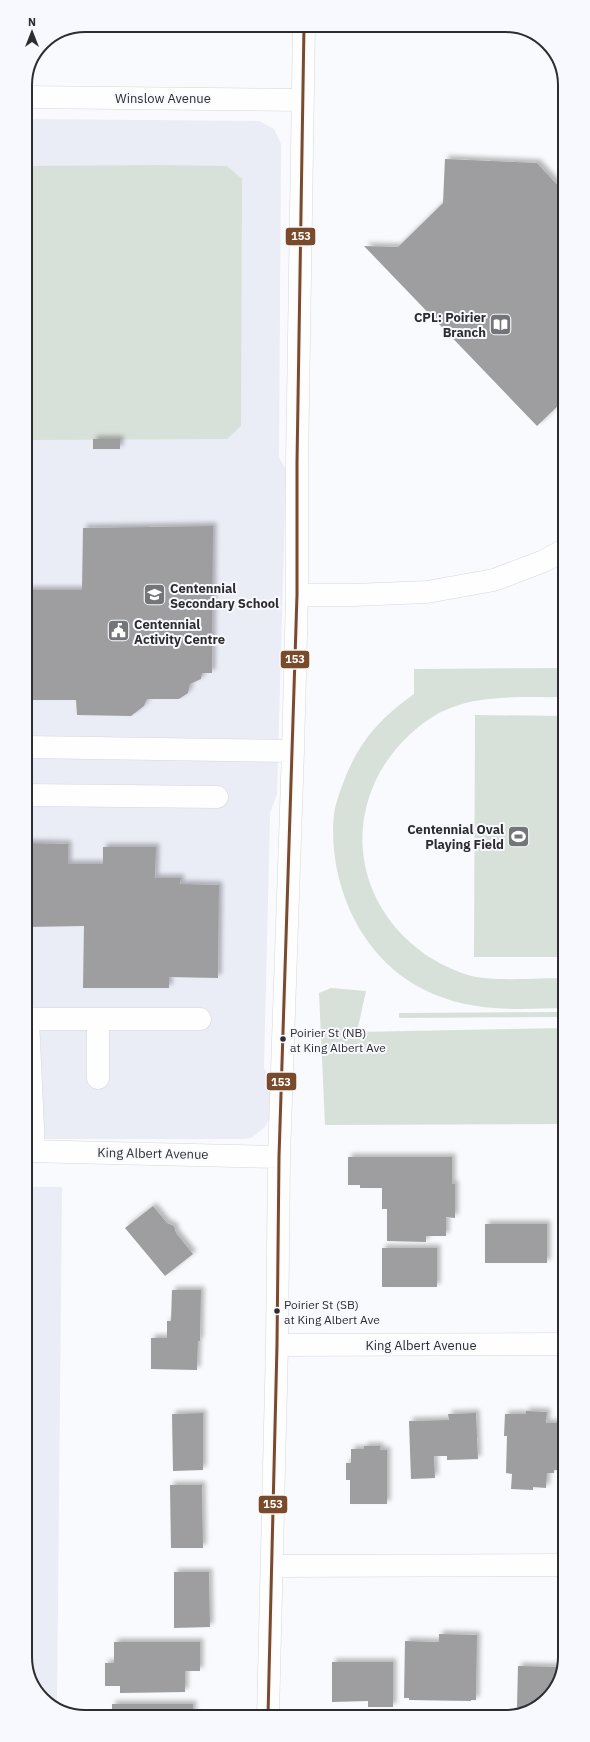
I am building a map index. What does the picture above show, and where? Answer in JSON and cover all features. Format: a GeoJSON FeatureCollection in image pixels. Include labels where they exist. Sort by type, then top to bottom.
{"type":"FeatureCollection","features":[{"type":"Feature","properties":{"kind":"street"},"geometry":{"type":"LineString","coordinates":[[268,1710],[278,1345],[279,1157],[297,595],[304,32]]}},
{"type":"Feature","properties":{"kind":"street","name":"Winslow Avenue"},"geometry":{"type":"LineString","coordinates":[[32,97],[302,100]]}},
{"type":"Feature","properties":{"kind":"street"},"geometry":{"type":"LineString","coordinates":[[297,595],[354,595],[427,592],[487,582],[544,561],[558,553]]}},
{"type":"Feature","properties":{"kind":"street"},"geometry":{"type":"LineString","coordinates":[[32,748],[293,751]]}},
{"type":"Feature","properties":{"kind":"street"},"geometry":{"type":"LineString","coordinates":[[32,795],[217,797]]}},
{"type":"Feature","properties":{"kind":"street"},"geometry":{"type":"LineString","coordinates":[[32,1018],[200,1019]]}},
{"type":"Feature","properties":{"kind":"street"},"geometry":{"type":"LineString","coordinates":[[98,1019],[98,1078]]}},
{"type":"Feature","properties":{"kind":"street","name":"King Albert Avenue"},"geometry":{"type":"LineString","coordinates":[[32,1151],[279,1157]]}},
{"type":"Feature","properties":{"kind":"street","name":"King Albert Avenue"},"geometry":{"type":"LineString","coordinates":[[278,1345],[558,1344]]}},
{"type":"Feature","properties":{"kind":"street"},"geometry":{"type":"LineString","coordinates":[[272,1566],[558,1565]]}},
{"type":"Feature","properties":{"kind":"shaded area","name":"Centennial Secondary School"},"geometry":{"type":"Polygon","coordinates":[[[32,119],[259,121],[274,129],[281,144],[279,457],[286,470],[277,794],[270,813],[264,1068],[271,1080],[270,1111],[269,1120],[265,1127],[251,1138],[32,1139],[32,119]]]}},
{"type":"Feature","properties":{"kind":"shaded area"},"geometry":{"type":"Polygon","coordinates":[[[32,166],[227,166],[242,179],[241,426],[227,439],[32,440],[32,166]]]}},
{"type":"Feature","properties":{"kind":"shaded area"},"geometry":{"type":"Polygon","coordinates":[[[558,668],[558,697],[516,697],[484,699],[469,702],[439,713],[413,731],[398,746],[380,772],[367,803],[363,835],[365,865],[374,894],[390,920],[411,943],[437,962],[468,975],[501,979],[558,978],[558,1008],[504,1009],[474,1006],[444,998],[421,988],[400,975],[382,959],[367,940],[355,920],[345,898],[338,874],[334,850],[333,833],[336,804],[348,770],[364,742],[386,717],[414,694],[414,669],[558,668]]]}},
{"type":"Feature","properties":{"kind":"shaded area","name":"Centennial Oval Playing Field"},"geometry":{"type":"Polygon","coordinates":[[[475,715],[558,716],[558,957],[474,957],[475,715]]]}},
{"type":"Feature","properties":{"kind":"shaded area"},"geometry":{"type":"Polygon","coordinates":[[[331,988],[366,991],[357,1032],[558,1028],[558,1124],[325,1125],[319,993],[331,988]]]}},
{"type":"Feature","properties":{"kind":"shaded area"},"geometry":{"type":"Polygon","coordinates":[[[558,1012],[558,1017],[399,1018],[399,1013],[558,1012]]]}},
{"type":"Feature","properties":{"kind":"shaded area"},"geometry":{"type":"Polygon","coordinates":[[[32,1187],[62,1187],[57,1702],[45,1692],[37,1681],[32,1664],[32,1187]]]}},
{"type":"Feature","properties":{"kind":"building","name":"CPL: Poirier Branch"},"geometry":{"type":"Polygon","coordinates":[[[445,159],[537,163],[558,186],[558,406],[537,426],[364,246],[398,247],[443,203],[445,159]]]}},
{"type":"Feature","properties":{"kind":"building"},"geometry":{"type":"Polygon","coordinates":[[[93,439],[120,439],[120,449],[93,449],[93,439]]]}},
{"type":"Feature","properties":{"kind":"building","name":"Centennial Activity Centre"},"geometry":{"type":"Polygon","coordinates":[[[213,526],[212,673],[202,673],[201,679],[190,684],[188,693],[179,699],[147,699],[144,706],[131,716],[77,715],[76,700],[32,700],[32,590],[82,590],[83,528],[213,526]]]}},
{"type":"Feature","properties":{"kind":"building"},"geometry":{"type":"Polygon","coordinates":[[[32,843],[68,844],[68,864],[103,864],[103,847],[156,847],[155,878],[181,878],[180,884],[219,885],[218,978],[169,977],[169,988],[83,988],[84,926],[32,927],[32,843]]]}},
{"type":"Feature","properties":{"kind":"building"},"geometry":{"type":"Polygon","coordinates":[[[348,1157],[452,1157],[452,1184],[455,1184],[455,1218],[446,1217],[446,1236],[426,1236],[426,1242],[387,1241],[387,1209],[382,1209],[382,1188],[360,1188],[360,1185],[348,1185],[348,1157]]]}},
{"type":"Feature","properties":{"kind":"building"},"geometry":{"type":"Polygon","coordinates":[[[153,1206],[167,1223],[174,1226],[176,1233],[193,1254],[165,1276],[125,1228],[153,1206]]]}},
{"type":"Feature","properties":{"kind":"building"},"geometry":{"type":"Polygon","coordinates":[[[485,1224],[547,1224],[547,1263],[485,1263],[485,1224]]]}},
{"type":"Feature","properties":{"kind":"building"},"geometry":{"type":"Polygon","coordinates":[[[382,1248],[437,1248],[437,1287],[382,1287],[382,1248]]]}},
{"type":"Feature","properties":{"kind":"building"},"geometry":{"type":"Polygon","coordinates":[[[172,1290],[201,1290],[200,1341],[198,1341],[197,1370],[151,1369],[151,1338],[167,1338],[167,1321],[171,1321],[172,1290]]]}},
{"type":"Feature","properties":{"kind":"building"},"geometry":{"type":"Polygon","coordinates":[[[526,1411],[547,1412],[546,1423],[558,1423],[558,1470],[554,1470],[554,1473],[547,1473],[546,1488],[533,1487],[533,1490],[511,1489],[512,1474],[506,1473],[507,1436],[504,1436],[505,1414],[526,1414],[526,1411]]]}},
{"type":"Feature","properties":{"kind":"building"},"geometry":{"type":"Polygon","coordinates":[[[203,1413],[203,1470],[173,1471],[172,1414],[203,1413]]]}},
{"type":"Feature","properties":{"kind":"building"},"geometry":{"type":"Polygon","coordinates":[[[476,1413],[478,1459],[447,1460],[447,1456],[434,1456],[435,1478],[411,1479],[409,1421],[449,1420],[448,1414],[476,1413]]]}},
{"type":"Feature","properties":{"kind":"building"},"geometry":{"type":"Polygon","coordinates":[[[364,1446],[380,1446],[380,1450],[387,1450],[387,1504],[350,1504],[350,1480],[346,1480],[346,1463],[351,1463],[351,1449],[364,1449],[364,1446]]]}},
{"type":"Feature","properties":{"kind":"building"},"geometry":{"type":"Polygon","coordinates":[[[170,1485],[202,1485],[203,1548],[171,1548],[170,1485]]]}},
{"type":"Feature","properties":{"kind":"building"},"geometry":{"type":"Polygon","coordinates":[[[174,1572],[209,1572],[210,1627],[174,1628],[174,1572]]]}},
{"type":"Feature","properties":{"kind":"building"},"geometry":{"type":"Polygon","coordinates":[[[439,1634],[477,1635],[476,1700],[409,1700],[409,1698],[404,1698],[405,1641],[439,1642],[439,1634]]]}},
{"type":"Feature","properties":{"kind":"building"},"geometry":{"type":"Polygon","coordinates":[[[114,1642],[200,1642],[200,1671],[185,1671],[185,1692],[120,1693],[120,1686],[105,1686],[105,1663],[114,1663],[114,1642]]]}},
{"type":"Feature","properties":{"kind":"building"},"geometry":{"type":"Polygon","coordinates":[[[332,1662],[393,1662],[393,1707],[368,1707],[368,1701],[332,1702],[332,1662]]]}},
{"type":"Feature","properties":{"kind":"building"},"geometry":{"type":"Polygon","coordinates":[[[518,1666],[557,1667],[553,1681],[543,1695],[529,1705],[517,1707],[518,1666]]]}},
{"type":"Feature","properties":{"kind":"building"},"geometry":{"type":"Polygon","coordinates":[[[112,1704],[193,1704],[193,1710],[112,1710],[112,1704]]]}},
{"type":"Feature","properties":{"kind":"transit line","name":"153"},"geometry":{"type":"LineString","coordinates":[[268,1710],[277,1345],[279,1157],[297,595],[297,463],[304,32]]}},
{"type":"Feature","properties":{"kind":"place","name":"CPL: Poirier Branch"},"geometry":{"type":"Point","coordinates":[501,324]}},
{"type":"Feature","properties":{"kind":"place","name":"Centennial Secondary School"},"geometry":{"type":"Point","coordinates":[154,595]}},
{"type":"Feature","properties":{"kind":"place","name":"Centennial Activity Centre"},"geometry":{"type":"Point","coordinates":[119,631]}},
{"type":"Feature","properties":{"kind":"place","name":"Centennial Oval Playing Field"},"geometry":{"type":"Point","coordinates":[519,836]}},
{"type":"Feature","properties":{"kind":"place","name":"Poirier St (NB) at King Albert Ave"},"geometry":{"type":"Point","coordinates":[283,1039]}},
{"type":"Feature","properties":{"kind":"place","name":"Poirier St (SB) at King Albert Ave"},"geometry":{"type":"Point","coordinates":[277,1311]}}]}
